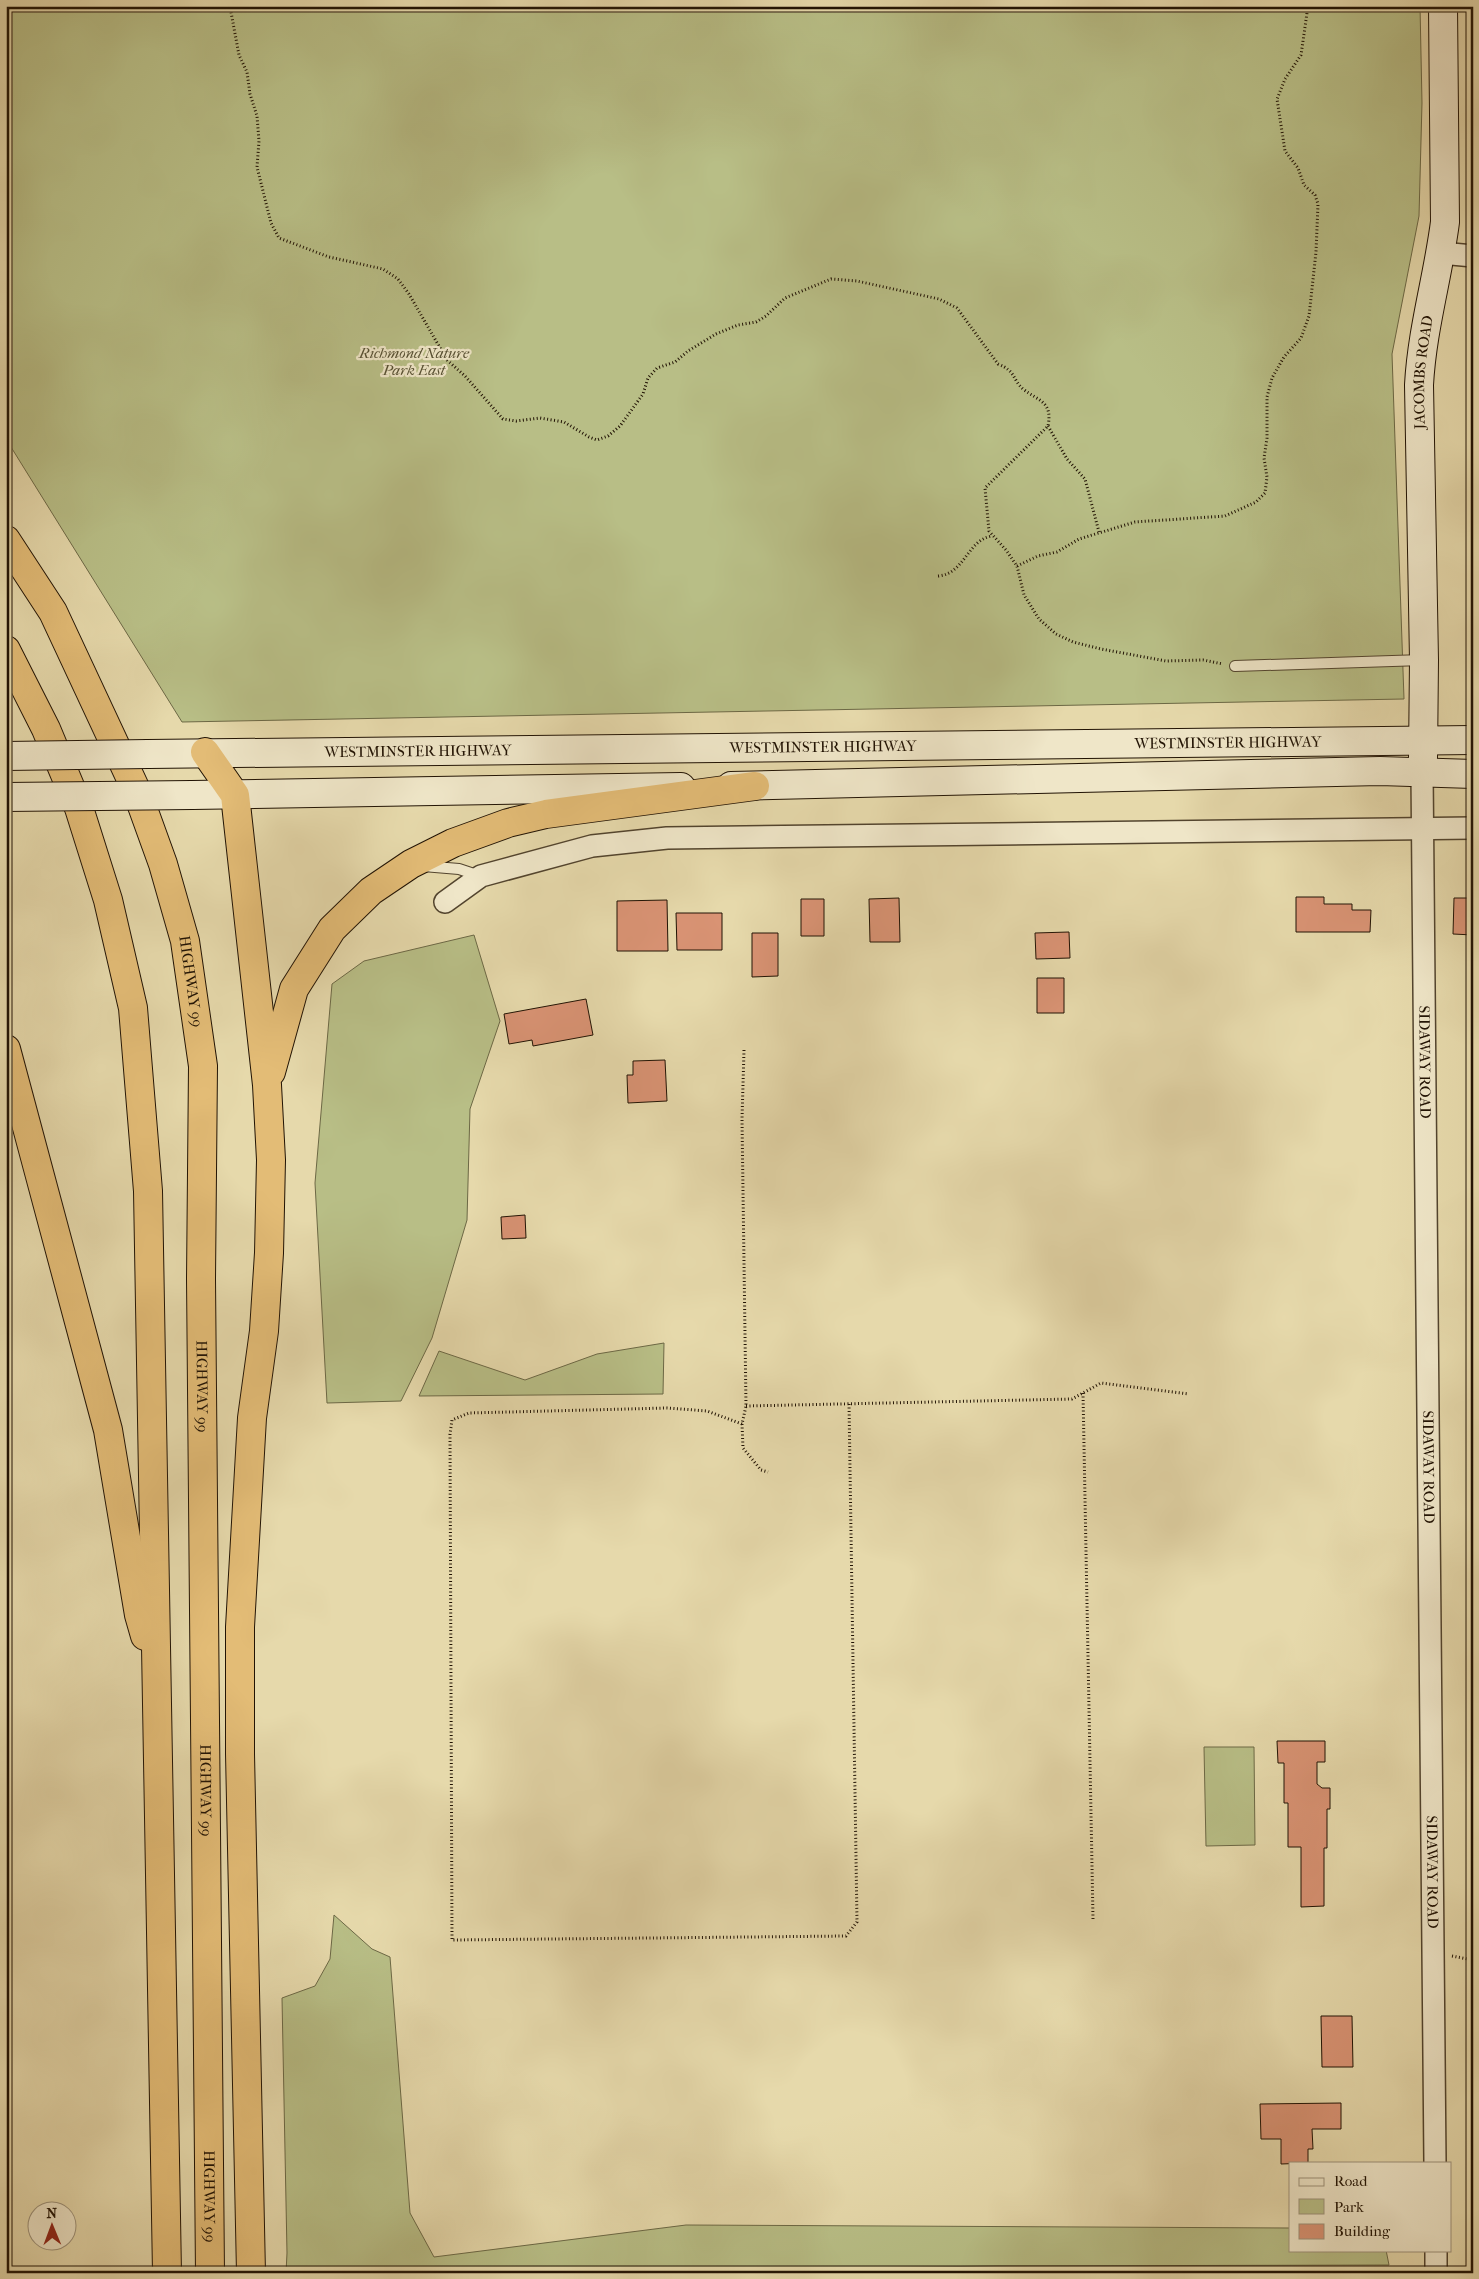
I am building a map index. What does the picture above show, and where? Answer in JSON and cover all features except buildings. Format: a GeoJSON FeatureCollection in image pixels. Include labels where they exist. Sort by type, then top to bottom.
{"type":"FeatureCollection","features":[{"type":"Feature","properties":{"kind":"highway","name":"HIGHWAY 99"},"geometry":{"type":"LineString","coordinates":[[6,540],[53,612],[137,792],[163,864],[185,941],[202,1066],[201,1289],[210,2273]]}},
{"type":"Feature","properties":{"kind":"highway"},"geometry":{"type":"LineString","coordinates":[[6,650],[46,729],[78,808],[108,900],[133,1008],[148,1191],[167,2273]]}},
{"type":"Feature","properties":{"kind":"highway"},"geometry":{"type":"LineString","coordinates":[[205,752],[235,795],[267,1085],[271,1160],[269,1253],[264,1331],[252,1418],[240,1627],[240,1754],[251,2273]]}},
{"type":"Feature","properties":{"kind":"highway"},"geometry":{"type":"LineString","coordinates":[[267,1085],[294,989],[332,929],[371,891],[411,864],[453,843],[508,823],[546,814],[755,786]]}},
{"type":"Feature","properties":{"kind":"highway"},"geometry":{"type":"LineString","coordinates":[[6,1049],[108,1430],[139,1615],[158,1680]]}},
{"type":"Feature","properties":{"kind":"main road","name":"JACOMBS ROAD"},"geometry":{"type":"LineString","coordinates":[[1422,772],[1424,660],[1419,385],[1421,352],[1441,253],[1446,194],[1443,6]]}},
{"type":"Feature","properties":{"kind":"main road","name":"WESTMINSTER HIGHWAY"},"geometry":{"type":"LineString","coordinates":[[6,756],[205,752],[674,750],[1473,740]]}},
{"type":"Feature","properties":{"kind":"main road","name":"WESTMINSTER HIGHWAY"},"geometry":{"type":"LineString","coordinates":[[6,797],[755,786],[1380,771],[1473,774]]}},
{"type":"Feature","properties":{"kind":"street"},"geometry":{"type":"LineString","coordinates":[[1441,253],[1473,256]]}},
{"type":"Feature","properties":{"kind":"street","name":"SIDAWAY ROAD"},"geometry":{"type":"LineString","coordinates":[[1422,772],[1435,2162]]}},
{"type":"Feature","properties":{"kind":"street"},"geometry":{"type":"LineString","coordinates":[[445,902],[481,876],[592,846],[667,838],[1473,828]]}},
{"type":"Feature","properties":{"kind":"street"},"geometry":{"type":"LineString","coordinates":[[1436,2252],[1436,2273]]}},
{"type":"Feature","properties":{"kind":"lane"},"geometry":{"type":"LineString","coordinates":[[1236,666],[1424,660]]}},
{"type":"Feature","properties":{"kind":"lane"},"geometry":{"type":"LineString","coordinates":[[411,864],[458,869],[481,876]]}},
{"type":"Feature","properties":{"kind":"path"},"geometry":{"type":"LineString","coordinates":[[228,6],[231,12],[239,55],[248,72],[250,94],[257,116],[259,141],[257,167],[271,223],[280,238],[329,257],[383,269],[398,279],[410,294],[447,360],[465,376],[503,419],[516,421],[540,418],[564,422],[597,440],[608,436],[620,426],[634,408],[643,394],[648,378],[657,368],[675,362],[688,351],[716,334],[738,325],[756,322],[766,316],[785,298],[831,280],[857,281],[939,298],[957,308],[998,364],[1009,368],[1022,389],[1043,400],[1050,416],[1048,426],[985,488],[989,531],[1006,550],[1016,566],[1024,595],[1039,619],[1056,634],[1073,642],[1101,649],[1166,661],[1203,660],[1236,666]]}},
{"type":"Feature","properties":{"kind":"path"},"geometry":{"type":"LineString","coordinates":[[1016,566],[1038,556],[1057,552],[1079,539],[1135,522],[1225,516],[1256,502],[1265,493],[1267,477],[1264,458],[1268,438],[1267,397],[1272,378],[1284,357],[1300,338],[1309,316],[1316,252],[1318,204],[1315,196],[1304,186],[1298,168],[1285,151],[1277,99],[1285,78],[1301,55],[1306,13],[1310,6]]}},
{"type":"Feature","properties":{"kind":"path"},"geometry":{"type":"LineString","coordinates":[[1048,426],[1067,459],[1085,480],[1100,532]]}},
{"type":"Feature","properties":{"kind":"path"},"geometry":{"type":"LineString","coordinates":[[938,576],[948,576],[954,572],[977,542],[983,537],[992,536]]}},
{"type":"Feature","properties":{"kind":"path"},"geometry":{"type":"LineString","coordinates":[[744,1050],[742,1120],[746,1406],[742,1424],[743,1448],[761,1470],[768,1472]]}},
{"type":"Feature","properties":{"kind":"path"},"geometry":{"type":"LineString","coordinates":[[746,1406],[1072,1399],[1101,1383],[1189,1394]]}},
{"type":"Feature","properties":{"kind":"path"},"geometry":{"type":"LineString","coordinates":[[1082,1393],[1093,1919]]}},
{"type":"Feature","properties":{"kind":"path"},"geometry":{"type":"LineString","coordinates":[[742,1424],[707,1411],[667,1408],[469,1413],[452,1420],[450,1434],[452,1940],[846,1936],[857,1922],[849,1404]]}},
{"type":"Feature","properties":{"kind":"green space","name":"Richmond Nature Park East"},"geometry":{"type":"Polygon","coordinates":[[[6,6],[1420,6],[1422,103],[1419,216],[1392,354],[1404,699],[182,722],[6,439],[6,6]]]}},
{"type":"Feature","properties":{"kind":"green space"},"geometry":{"type":"Polygon","coordinates":[[[474,935],[500,1021],[470,1109],[467,1220],[432,1338],[401,1401],[327,1403],[315,1183],[332,984],[364,961],[474,935]]]}},
{"type":"Feature","properties":{"kind":"green space"},"geometry":{"type":"Polygon","coordinates":[[[664,1343],[663,1394],[419,1396],[439,1351],[525,1380],[597,1354],[664,1343]]]}},
{"type":"Feature","properties":{"kind":"green space"},"geometry":{"type":"Polygon","coordinates":[[[1204,1747],[1254,1747],[1255,1845],[1206,1846],[1204,1747]]]}},
{"type":"Feature","properties":{"kind":"green space"},"geometry":{"type":"Polygon","coordinates":[[[334,1915],[372,1949],[390,1957],[410,2213],[434,2257],[686,2225],[1289,2228],[1289,2252],[1386,2252],[1389,2265],[996,2266],[701,2270],[687,2273],[286,2273],[282,1998],[315,1986],[330,1959],[334,1915]]]}}]}
